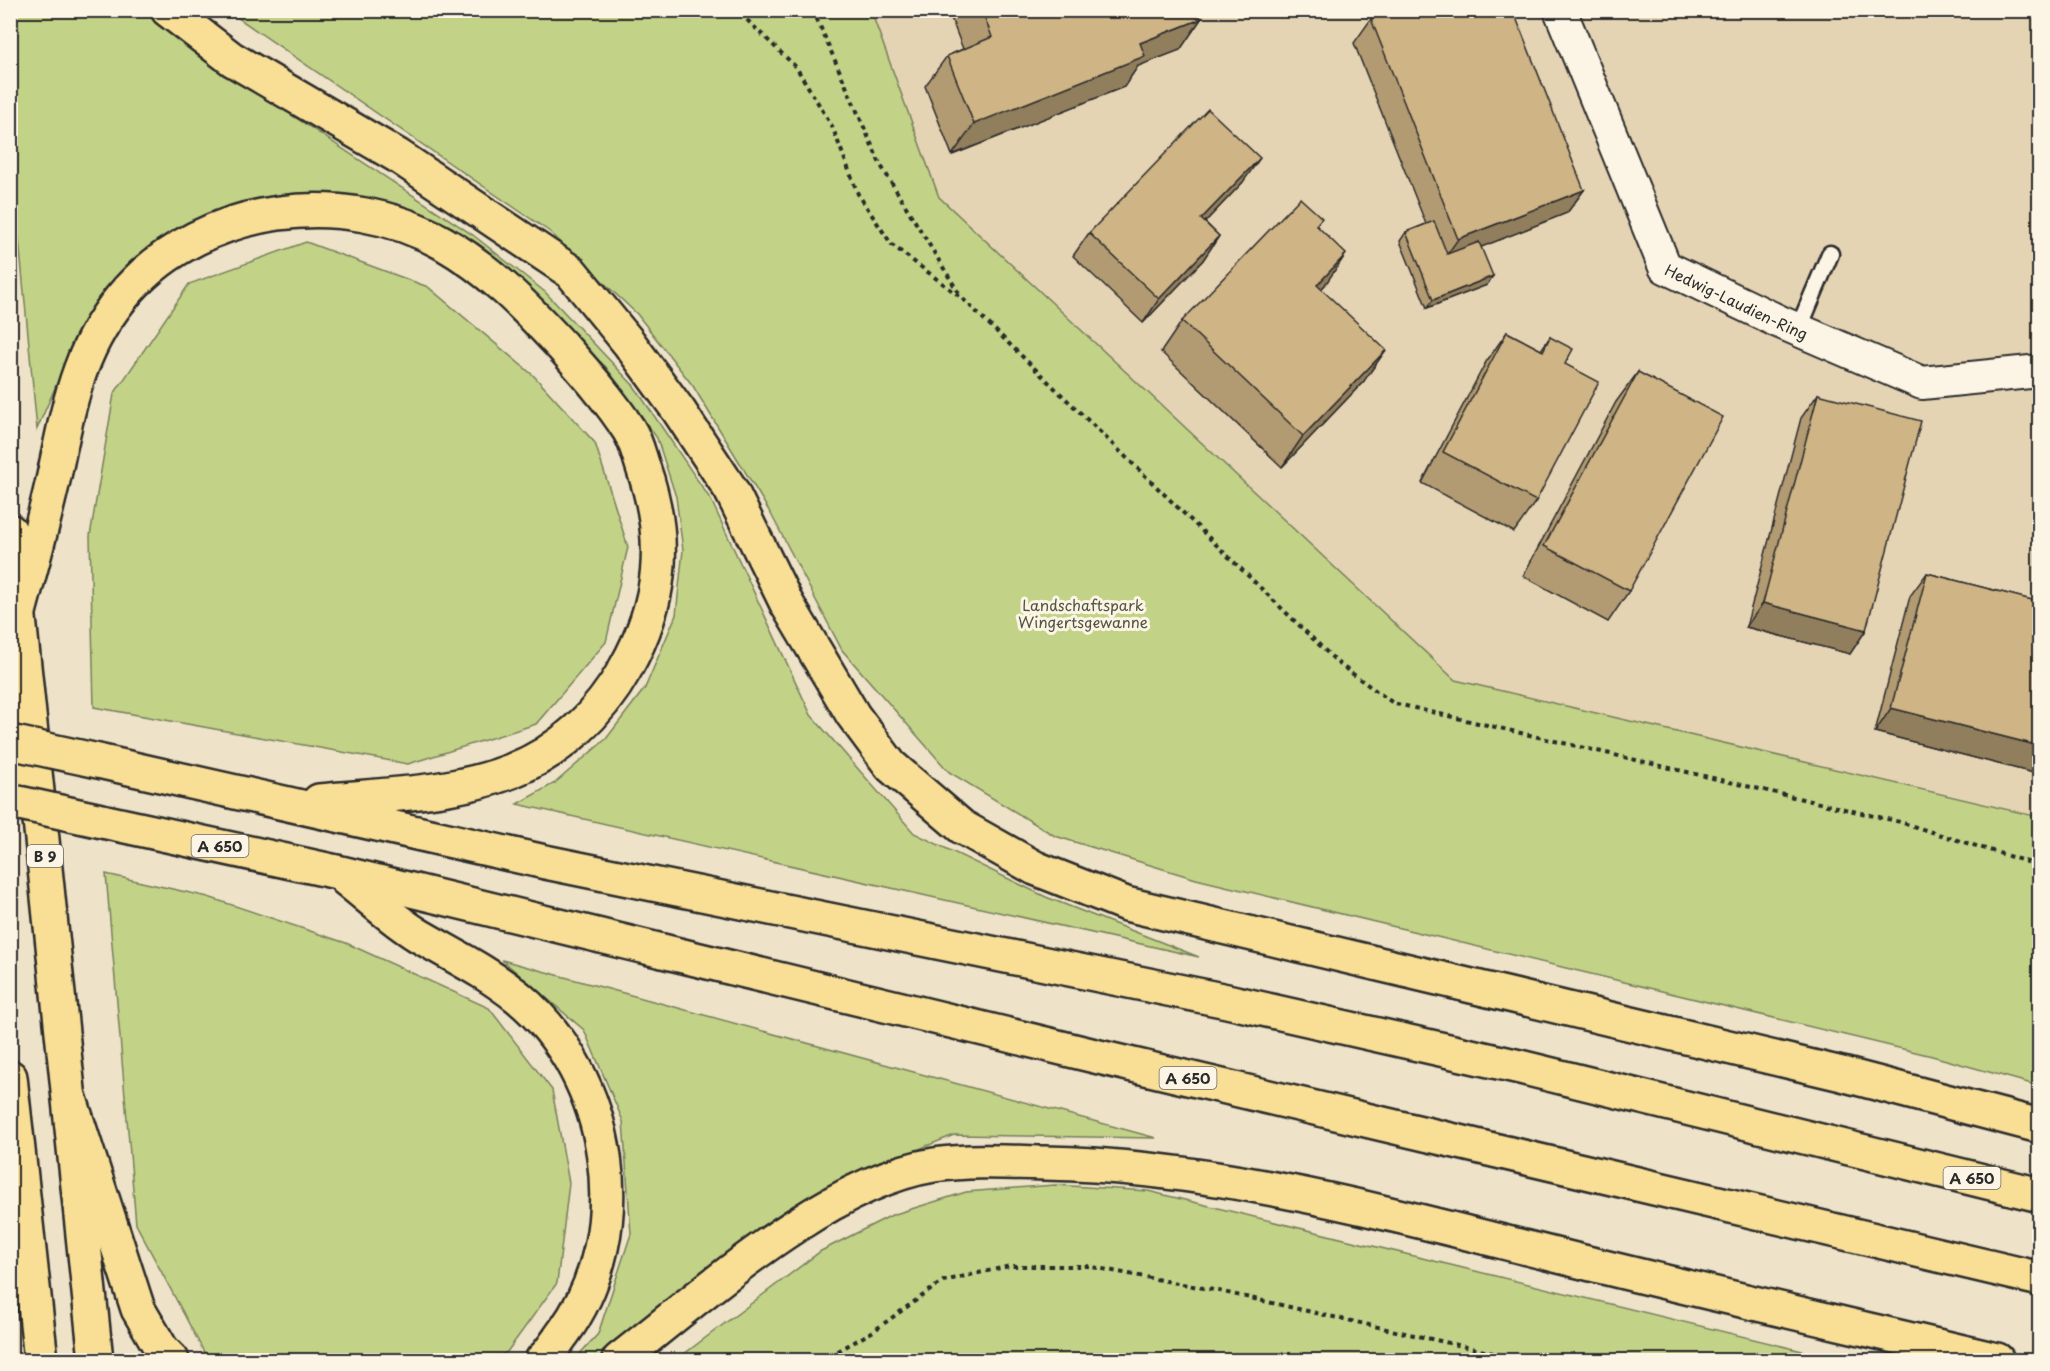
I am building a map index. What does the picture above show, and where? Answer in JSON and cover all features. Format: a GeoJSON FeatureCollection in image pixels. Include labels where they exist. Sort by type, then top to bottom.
{"type":"FeatureCollection","features":[{"type":"Feature","properties":{"kind":"highway"},"geometry":{"type":"LineString","coordinates":[[168,10],[232,58],[398,156],[571,273],[635,351],[679,411],[731,490],[787,604],[853,715],[891,766],[962,827],[1035,868],[1126,904],[1842,1074],[2040,1126]]}},
{"type":"Feature","properties":{"kind":"highway"},"geometry":{"type":"LineString","coordinates":[[19,612],[54,478],[66,414],[86,350],[127,291],[165,255],[203,233],[251,217],[318,211],[390,220],[443,243],[488,274],[526,307],[593,381],[632,434],[651,489],[660,543],[657,593],[641,641],[617,684],[582,726],[550,752],[511,772],[466,784],[293,804]]}},
{"type":"Feature","properties":{"kind":"highway","name":"B 9"},"geometry":{"type":"LineString","coordinates":[[10,531],[96,1360]]}},
{"type":"Feature","properties":{"kind":"highway","name":"A 650"},"geometry":{"type":"LineString","coordinates":[[10,742],[568,867],[1227,1001],[1520,1067],[2040,1196]]}},
{"type":"Feature","properties":{"kind":"highway","name":"A 650"},"geometry":{"type":"LineString","coordinates":[[10,801],[337,872],[1099,1057],[2040,1279]]}},
{"type":"Feature","properties":{"kind":"highway"},"geometry":{"type":"LineString","coordinates":[[337,872],[416,933],[473,965],[519,998],[557,1038],[590,1100],[602,1139],[608,1206],[600,1259],[577,1314],[542,1360]]}},
{"type":"Feature","properties":{"kind":"highway"},"geometry":{"type":"LineString","coordinates":[[10,1077],[40,1360]]}},
{"type":"Feature","properties":{"kind":"highway"},"geometry":{"type":"LineString","coordinates":[[70,1099],[138,1309],[162,1350],[172,1360]]}},
{"type":"Feature","properties":{"kind":"highway"},"geometry":{"type":"LineString","coordinates":[[619,1360],[773,1240],[831,1204],[881,1181],[933,1165],[1012,1162],[1138,1168],[1282,1190],[1997,1360]]}},
{"type":"Feature","properties":{"kind":"street","name":"Hedwig-Laudien-Ring"},"geometry":{"type":"LineString","coordinates":[[1560,10],[1665,267],[1798,330],[1922,383],[2040,371]]}},
{"type":"Feature","properties":{"kind":"lane"},"geometry":{"type":"LineString","coordinates":[[1798,330],[1830,254]]}},
{"type":"Feature","properties":{"kind":"path"},"geometry":{"type":"LineString","coordinates":[[732,10],[745,18],[796,66],[832,126],[858,194],[892,245],[962,298],[1339,664],[1394,703],[1900,822],[2040,866]]}},
{"type":"Feature","properties":{"kind":"path"},"geometry":{"type":"LineString","coordinates":[[813,10],[880,164],[962,298]]}},
{"type":"Feature","properties":{"kind":"path"},"geometry":{"type":"LineString","coordinates":[[822,1360],[872,1332],[943,1281],[1010,1266],[1087,1266],[1219,1291],[1524,1360]]}},
{"type":"Feature","properties":{"kind":"shaded area"},"geometry":{"type":"Polygon","coordinates":[[[871,11],[2039,11],[2039,817],[1455,680],[939,197],[871,11]]]}},
{"type":"Feature","properties":{"kind":"green space"},"geometry":{"type":"Polygon","coordinates":[[[10,11],[146,11],[207,59],[473,235],[545,292],[634,386],[711,500],[811,715],[914,833],[1046,897],[1199,957],[517,804],[555,783],[606,739],[645,688],[676,615],[683,550],[676,497],[657,438],[606,367],[482,253],[415,213],[336,194],[245,203],[175,233],[120,275],[85,319],[37,429],[11,155],[10,11]]]}},
{"type":"Feature","properties":{"kind":"green space","name":"Landschaftspark Wingertsgewanne"},"geometry":{"type":"Polygon","coordinates":[[[228,11],[871,11],[939,197],[1455,680],[2039,817],[2039,1086],[1932,1056],[1196,879],[1055,836],[949,772],[842,650],[771,514],[693,386],[637,314],[550,232],[228,11]]]}},
{"type":"Feature","properties":{"kind":"green space"},"geometry":{"type":"Polygon","coordinates":[[[306,242],[428,287],[534,376],[595,443],[628,547],[606,642],[536,724],[408,764],[94,707],[90,536],[114,394],[189,284],[306,242]]]}},
{"type":"Feature","properties":{"kind":"green space"},"geometry":{"type":"Polygon","coordinates":[[[106,874],[208,897],[346,943],[489,1008],[552,1090],[569,1183],[557,1283],[507,1352],[492,1360],[220,1360],[204,1352],[136,1224],[106,874]]]}},
{"type":"Feature","properties":{"kind":"green space"},"geometry":{"type":"Polygon","coordinates":[[[502,960],[1156,1138],[954,1135],[864,1171],[741,1248],[597,1360],[574,1360],[598,1334],[631,1234],[623,1121],[584,1030],[502,960]]]}},
{"type":"Feature","properties":{"kind":"green space"},"geometry":{"type":"Polygon","coordinates":[[[1055,1185],[1148,1191],[1839,1360],[676,1360],[821,1251],[892,1215],[966,1192],[1055,1185]]]}},
{"type":"Feature","properties":{"kind":"building"},"geometry":{"type":"Polygon","coordinates":[[[982,10],[1198,10],[1201,19],[1140,43],[1145,56],[974,124],[947,56],[992,37],[982,10]]]}},
{"type":"Feature","properties":{"kind":"building"},"geometry":{"type":"Polygon","coordinates":[[[1393,10],[1513,10],[1584,190],[1458,239],[1371,19],[1393,10]]]}},
{"type":"Feature","properties":{"kind":"building"},"geometry":{"type":"Polygon","coordinates":[[[1208,109],[1260,158],[1201,219],[1219,236],[1159,299],[1089,233],[1208,109]]]}},
{"type":"Feature","properties":{"kind":"building"},"geometry":{"type":"Polygon","coordinates":[[[1300,198],[1322,218],[1316,225],[1346,254],[1317,285],[1386,350],[1303,436],[1182,321],[1300,198]]]}},
{"type":"Feature","properties":{"kind":"building"},"geometry":{"type":"Polygon","coordinates":[[[1434,221],[1447,254],[1479,242],[1493,276],[1433,300],[1406,232],[1434,221]]]}},
{"type":"Feature","properties":{"kind":"building"},"geometry":{"type":"Polygon","coordinates":[[[1507,332],[1543,351],[1550,337],[1573,349],[1565,364],[1599,382],[1536,501],[1443,452],[1507,332]]]}},
{"type":"Feature","properties":{"kind":"building"},"geometry":{"type":"Polygon","coordinates":[[[1638,372],[1723,417],[1629,591],[1544,546],[1638,372]]]}},
{"type":"Feature","properties":{"kind":"building"},"geometry":{"type":"Polygon","coordinates":[[[1818,394],[1921,421],[1866,630],[1763,603],[1818,394]]]}},
{"type":"Feature","properties":{"kind":"building"},"geometry":{"type":"Polygon","coordinates":[[[1927,573],[2040,602],[2040,746],[1891,708],[1927,573]]]}}]}
